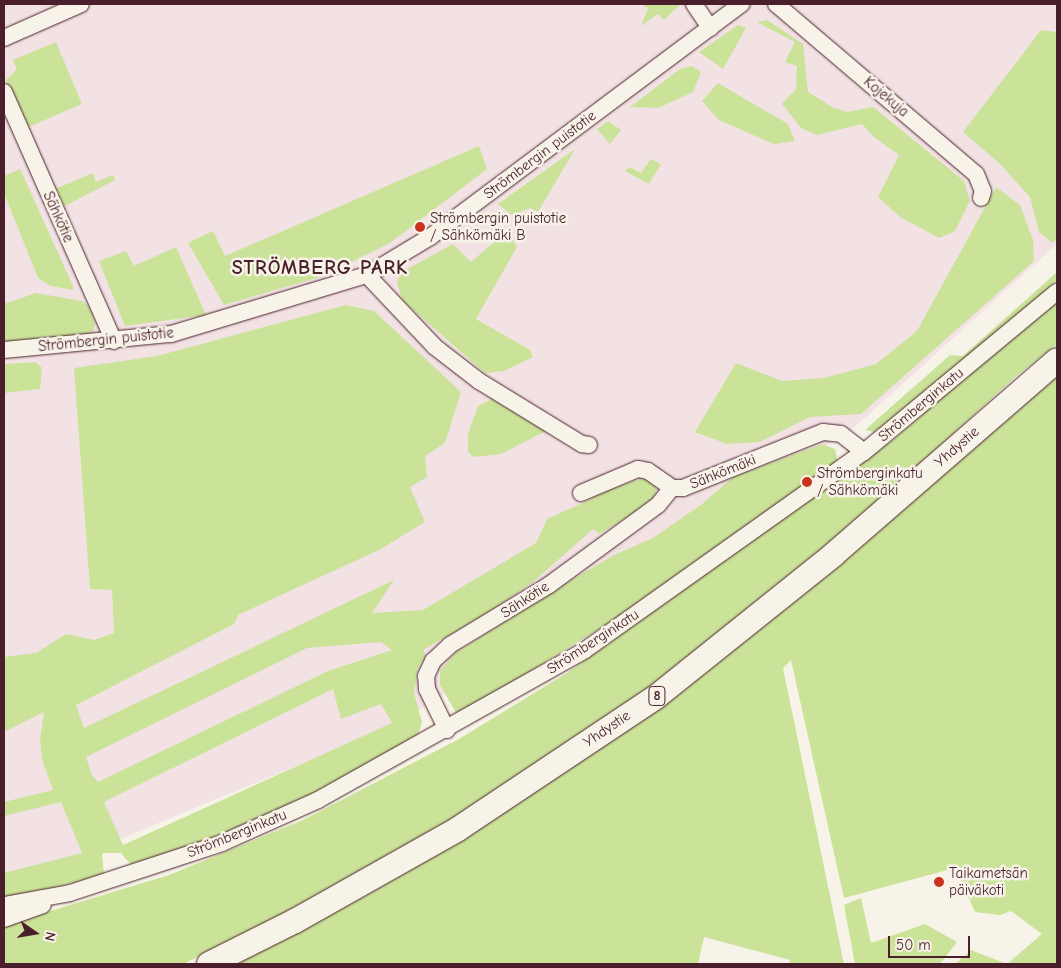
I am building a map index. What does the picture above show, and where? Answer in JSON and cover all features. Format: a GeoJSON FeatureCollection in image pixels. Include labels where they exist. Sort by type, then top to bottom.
{"type":"FeatureCollection","features":[{"type":"Feature","properties":{"kind":"highway","name":"Yhdystie"},"geometry":{"type":"LineString","coordinates":[[209,964],[295,921],[458,829],[656,697],[833,556],[1057,360]]}},
{"type":"Feature","properties":{"kind":"street"},"geometry":{"type":"LineString","coordinates":[[4,38],[80,4]]}},
{"type":"Feature","properties":{"kind":"street"},"geometry":{"type":"LineString","coordinates":[[694,4],[710,28]]}},
{"type":"Feature","properties":{"kind":"street","name":"Strömbergin puistotie"},"geometry":{"type":"LineString","coordinates":[[4,350],[114,341],[171,334],[367,274],[438,231],[742,4]]}},
{"type":"Feature","properties":{"kind":"street","name":"Kojekuja"},"geometry":{"type":"LineString","coordinates":[[776,4],[976,174],[980,180],[981,198]]}},
{"type":"Feature","properties":{"kind":"street","name":"Sähkötie"},"geometry":{"type":"LineString","coordinates":[[4,92],[114,341]]}},
{"type":"Feature","properties":{"kind":"street"},"geometry":{"type":"LineString","coordinates":[[367,274],[435,347],[479,382],[582,444],[589,445]]}},
{"type":"Feature","properties":{"kind":"street","name":"Strömberginkatu"},"geometry":{"type":"LineString","coordinates":[[4,918],[70,893],[222,843],[318,800],[447,730],[584,650],[864,452],[1057,292]]}},
{"type":"Feature","properties":{"kind":"street","name":"Sähkömäki"},"geometry":{"type":"LineString","coordinates":[[581,493],[638,469],[648,471],[672,488],[683,488],[823,432],[841,434],[864,452]]}},
{"type":"Feature","properties":{"kind":"street","name":"Sähkötie"},"geometry":{"type":"LineString","coordinates":[[447,730],[427,688],[426,676],[433,661],[450,645],[548,585],[658,504],[672,488]]}},
{"type":"Feature","properties":{"kind":"street","name":"Strömberginkatu"},"geometry":{"type":"LineString","coordinates":[[4,905],[70,893]]}},
{"type":"Feature","properties":{"kind":"shaded area"},"geometry":{"type":"Polygon","coordinates":[[[4,4],[1057,4],[1057,244],[855,427],[398,724],[50,868],[4,878],[4,4]]]}},
{"type":"Feature","properties":{"kind":"green space"},"geometry":{"type":"Polygon","coordinates":[[[641,4],[681,4],[664,20],[658,14],[641,26],[648,8],[641,4]]]}},
{"type":"Feature","properties":{"kind":"green space"},"geometry":{"type":"Polygon","coordinates":[[[767,20],[803,44],[808,92],[834,108],[847,112],[873,107],[964,181],[970,201],[955,231],[939,238],[900,217],[878,197],[899,155],[874,137],[862,124],[817,135],[801,128],[782,104],[796,89],[797,66],[785,62],[795,42],[757,22],[767,20]]]}},
{"type":"Feature","properties":{"kind":"green space"},"geometry":{"type":"Polygon","coordinates":[[[738,25],[746,28],[723,69],[699,52],[738,25]]]}},
{"type":"Feature","properties":{"kind":"green space"},"geometry":{"type":"Polygon","coordinates":[[[1041,30],[1057,32],[1057,239],[1052,243],[1039,232],[1030,197],[999,163],[963,132],[1041,30]]]}},
{"type":"Feature","properties":{"kind":"green space"},"geometry":{"type":"Polygon","coordinates":[[[56,42],[82,104],[26,128],[6,80],[17,69],[13,60],[56,42]]]}},
{"type":"Feature","properties":{"kind":"green space"},"geometry":{"type":"Polygon","coordinates":[[[692,66],[701,72],[693,92],[658,108],[630,107],[680,69],[692,66]]]}},
{"type":"Feature","properties":{"kind":"green space"},"geometry":{"type":"Polygon","coordinates":[[[718,83],[788,124],[795,141],[774,144],[719,120],[702,101],[718,83]]]}},
{"type":"Feature","properties":{"kind":"green space"},"geometry":{"type":"Polygon","coordinates":[[[608,121],[621,130],[610,144],[597,129],[608,121]]]}},
{"type":"Feature","properties":{"kind":"green space"},"geometry":{"type":"Polygon","coordinates":[[[479,146],[487,169],[390,243],[323,276],[224,305],[188,243],[213,231],[225,256],[479,146]]]}},
{"type":"Feature","properties":{"kind":"green space"},"geometry":{"type":"Polygon","coordinates":[[[575,149],[538,212],[530,208],[512,215],[498,204],[575,149]]]}},
{"type":"Feature","properties":{"kind":"green space"},"geometry":{"type":"Polygon","coordinates":[[[651,159],[661,164],[649,184],[625,171],[629,167],[641,173],[651,159]]]}},
{"type":"Feature","properties":{"kind":"green space"},"geometry":{"type":"Polygon","coordinates":[[[20,169],[73,286],[73,290],[51,286],[38,278],[4,193],[4,176],[20,169]]]}},
{"type":"Feature","properties":{"kind":"green space"},"geometry":{"type":"Polygon","coordinates":[[[93,173],[96,182],[113,175],[115,180],[63,207],[55,189],[93,173]]]}},
{"type":"Feature","properties":{"kind":"green space"},"geometry":{"type":"Polygon","coordinates":[[[996,187],[1020,205],[1033,240],[1034,261],[861,414],[810,417],[760,442],[727,444],[695,432],[736,363],[782,381],[824,378],[876,364],[917,331],[996,187]]]}},
{"type":"Feature","properties":{"kind":"green space"},"geometry":{"type":"Polygon","coordinates":[[[507,231],[517,247],[476,319],[530,350],[533,357],[504,371],[485,373],[403,301],[397,283],[400,273],[453,244],[471,262],[507,231]]]}},
{"type":"Feature","properties":{"kind":"green space"},"geometry":{"type":"Polygon","coordinates":[[[176,247],[206,315],[125,326],[99,261],[126,251],[134,266],[176,247]]]}},
{"type":"Feature","properties":{"kind":"green space"},"geometry":{"type":"Polygon","coordinates":[[[1057,272],[1057,281],[886,427],[874,432],[865,430],[950,355],[963,356],[1057,272]]]}},
{"type":"Feature","properties":{"kind":"green space"},"geometry":{"type":"Polygon","coordinates":[[[36,293],[82,301],[90,307],[95,323],[93,331],[85,335],[4,343],[4,304],[36,293]]]}},
{"type":"Feature","properties":{"kind":"green space"},"geometry":{"type":"Polygon","coordinates":[[[1057,299],[1057,344],[1014,378],[849,529],[656,682],[570,745],[464,815],[251,932],[183,964],[4,964],[4,925],[169,875],[303,820],[459,739],[567,673],[894,439],[1057,299]]]}},
{"type":"Feature","properties":{"kind":"green space"},"geometry":{"type":"Polygon","coordinates":[[[346,305],[374,311],[461,392],[445,443],[425,456],[427,477],[410,487],[425,522],[379,550],[238,615],[234,624],[76,705],[84,728],[394,580],[372,613],[423,610],[536,543],[547,519],[591,499],[594,495],[646,477],[657,485],[654,501],[599,534],[593,529],[533,582],[483,616],[423,650],[426,656],[418,668],[414,693],[422,722],[418,736],[308,796],[240,827],[141,864],[131,865],[121,853],[102,853],[104,875],[4,900],[4,873],[82,853],[61,802],[4,816],[4,802],[53,790],[42,760],[40,740],[44,712],[4,732],[4,657],[36,653],[66,634],[94,640],[114,633],[112,590],[90,589],[74,368],[157,356],[346,305]],[[381,642],[307,648],[86,757],[92,775],[98,782],[328,671],[392,650],[381,642]],[[333,689],[104,802],[123,845],[392,723],[381,704],[341,719],[333,689]]]}},
{"type":"Feature","properties":{"kind":"green space"},"geometry":{"type":"Polygon","coordinates":[[[36,362],[42,368],[40,389],[4,393],[4,364],[36,362]]]}},
{"type":"Feature","properties":{"kind":"green space"},"geometry":{"type":"Polygon","coordinates":[[[1057,371],[1057,964],[1007,964],[1042,934],[1011,911],[1000,915],[975,912],[955,868],[844,898],[791,660],[783,668],[844,964],[789,964],[790,960],[704,937],[698,964],[229,964],[525,797],[1057,371]]]}},
{"type":"Feature","properties":{"kind":"green space"},"geometry":{"type":"Polygon","coordinates":[[[492,399],[546,431],[501,454],[473,457],[468,451],[468,434],[478,406],[492,399]]]}},
{"type":"Feature","properties":{"kind":"green space"},"geometry":{"type":"Polygon","coordinates":[[[822,444],[835,449],[838,463],[628,611],[458,716],[440,685],[440,671],[454,654],[616,554],[653,538],[702,504],[733,477],[822,444]]]}},
{"type":"Feature","properties":{"kind":"green space"},"geometry":{"type":"Polygon","coordinates":[[[861,898],[871,943],[925,924],[957,942],[940,964],[855,964],[844,905],[861,898]]]}},
{"type":"Feature","properties":{"kind":"green space"},"geometry":{"type":"Polygon","coordinates":[[[971,950],[1007,964],[955,964],[971,950]]]}},
{"type":"Feature","properties":{"kind":"place","name":"Strömbergin puistotie / Sähkömäki B"},"geometry":{"type":"Point","coordinates":[420,227]}},
{"type":"Feature","properties":{"kind":"place","name":"Strömberginkatu / Sähkömäki"},"geometry":{"type":"Point","coordinates":[807,482]}},
{"type":"Feature","properties":{"kind":"place","name":"Taikametsän päiväkoti"},"geometry":{"type":"Point","coordinates":[939,882]}},
{"type":"Feature","properties":{"kind":"district","name":"STRÖMBERG PARK"},"geometry":{"type":"Point","coordinates":[320,267]}}]}
